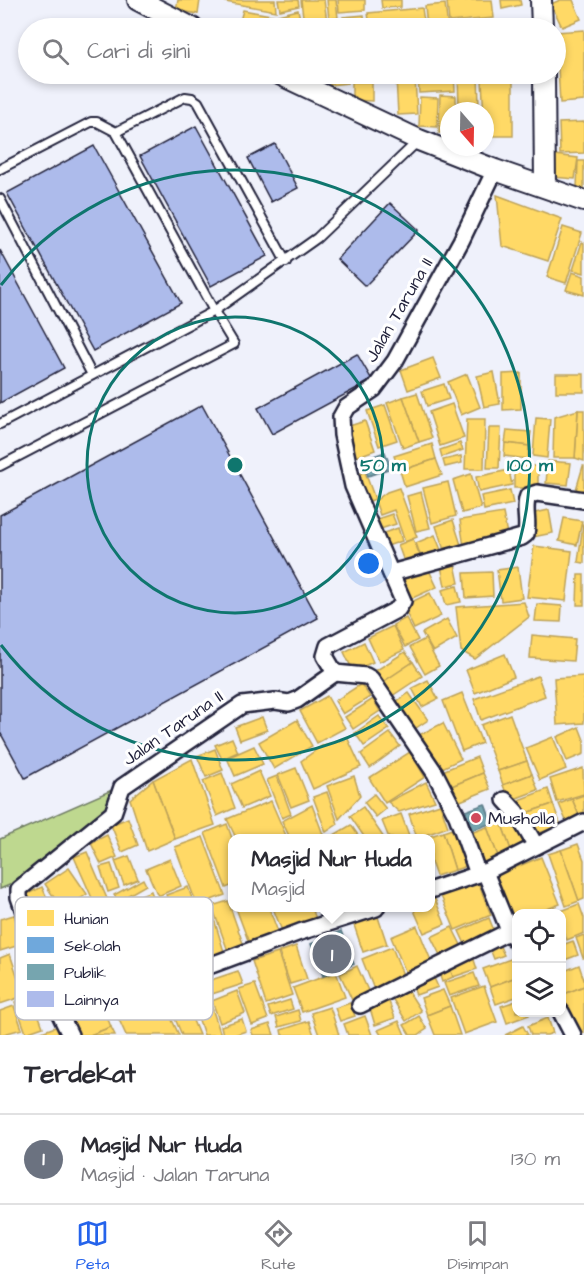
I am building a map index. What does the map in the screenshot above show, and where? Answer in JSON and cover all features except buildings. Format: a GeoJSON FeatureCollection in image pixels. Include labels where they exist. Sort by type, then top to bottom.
{"type":"FeatureCollection","features":[{"type":"Feature","properties":{"kind":"street"},"geometry":{"type":"LineString","coordinates":[[138,0],[173,18]]}},
{"type":"Feature","properties":{"kind":"street"},"geometry":{"type":"LineString","coordinates":[[541,0],[542,18]]}},
{"type":"Feature","properties":{"kind":"street"},"geometry":{"type":"LineString","coordinates":[[300,84],[419,140],[584,201]]}},
{"type":"Feature","properties":{"kind":"street"},"geometry":{"type":"LineString","coordinates":[[544,84],[545,186]]}},
{"type":"Feature","properties":{"kind":"street","name":"Jalan Taruna II"},"geometry":{"type":"LineString","coordinates":[[19,897],[19,889],[26,881],[113,813],[122,787],[242,705],[275,701],[289,703],[297,700],[335,673],[325,656],[328,646],[402,605],[403,601],[353,486],[342,435],[341,417],[346,408],[374,389],[395,361],[461,241],[495,170]]}},
{"type":"Feature","properties":{"kind":"street"},"geometry":{"type":"LineString","coordinates":[[391,573],[522,537],[526,534],[525,503],[528,496],[537,493],[584,500]]}},
{"type":"Feature","properties":{"kind":"street"},"geometry":{"type":"LineString","coordinates":[[335,673],[366,676],[370,679],[435,773],[512,934]]}},
{"type":"Feature","properties":{"kind":"street"},"geometry":{"type":"LineString","coordinates":[[505,800],[516,812],[536,846]]}},
{"type":"Feature","properties":{"kind":"street"},"geometry":{"type":"LineString","coordinates":[[435,889],[481,873],[584,822]]}},
{"type":"Feature","properties":{"kind":"street"},"geometry":{"type":"LineString","coordinates":[[213,964],[300,932],[363,912]]}},
{"type":"Feature","properties":{"kind":"street"},"geometry":{"type":"LineString","coordinates":[[360,1005],[512,936]]}},
{"type":"Feature","properties":{"kind":"street"},"geometry":{"type":"LineString","coordinates":[[564,1017],[573,1035]]}},
{"type":"Feature","properties":{"kind":"street"},"geometry":{"type":"LineString","coordinates":[[63,1020],[70,1035]]}},
{"type":"Feature","properties":{"kind":"lane"},"geometry":{"type":"LineString","coordinates":[[116,132],[185,97],[198,102],[286,262]]}},
{"type":"Feature","properties":{"kind":"lane"},"geometry":{"type":"LineString","coordinates":[[0,169],[91,122],[97,122],[116,132],[234,344],[0,466]]}},
{"type":"Feature","properties":{"kind":"lane"},"geometry":{"type":"LineString","coordinates":[[0,424],[214,311],[317,238],[419,140]]}},
{"type":"Feature","properties":{"kind":"lane"},"geometry":{"type":"LineString","coordinates":[[0,199],[92,375]]}},
{"type":"Feature","properties":{"kind":"green space"},"geometry":{"type":"Polygon","coordinates":[[[114,789],[107,813],[19,881],[0,889],[0,839],[114,789]]]}},
{"type":"Feature","properties":{"kind":"place","name":"Musholla"},"geometry":{"type":"Point","coordinates":[476,818]}},
{"type":"Feature","properties":{"kind":"place","name":"Masjid Nur Huda"},"geometry":{"type":"Point","coordinates":[332,954]}}]}
